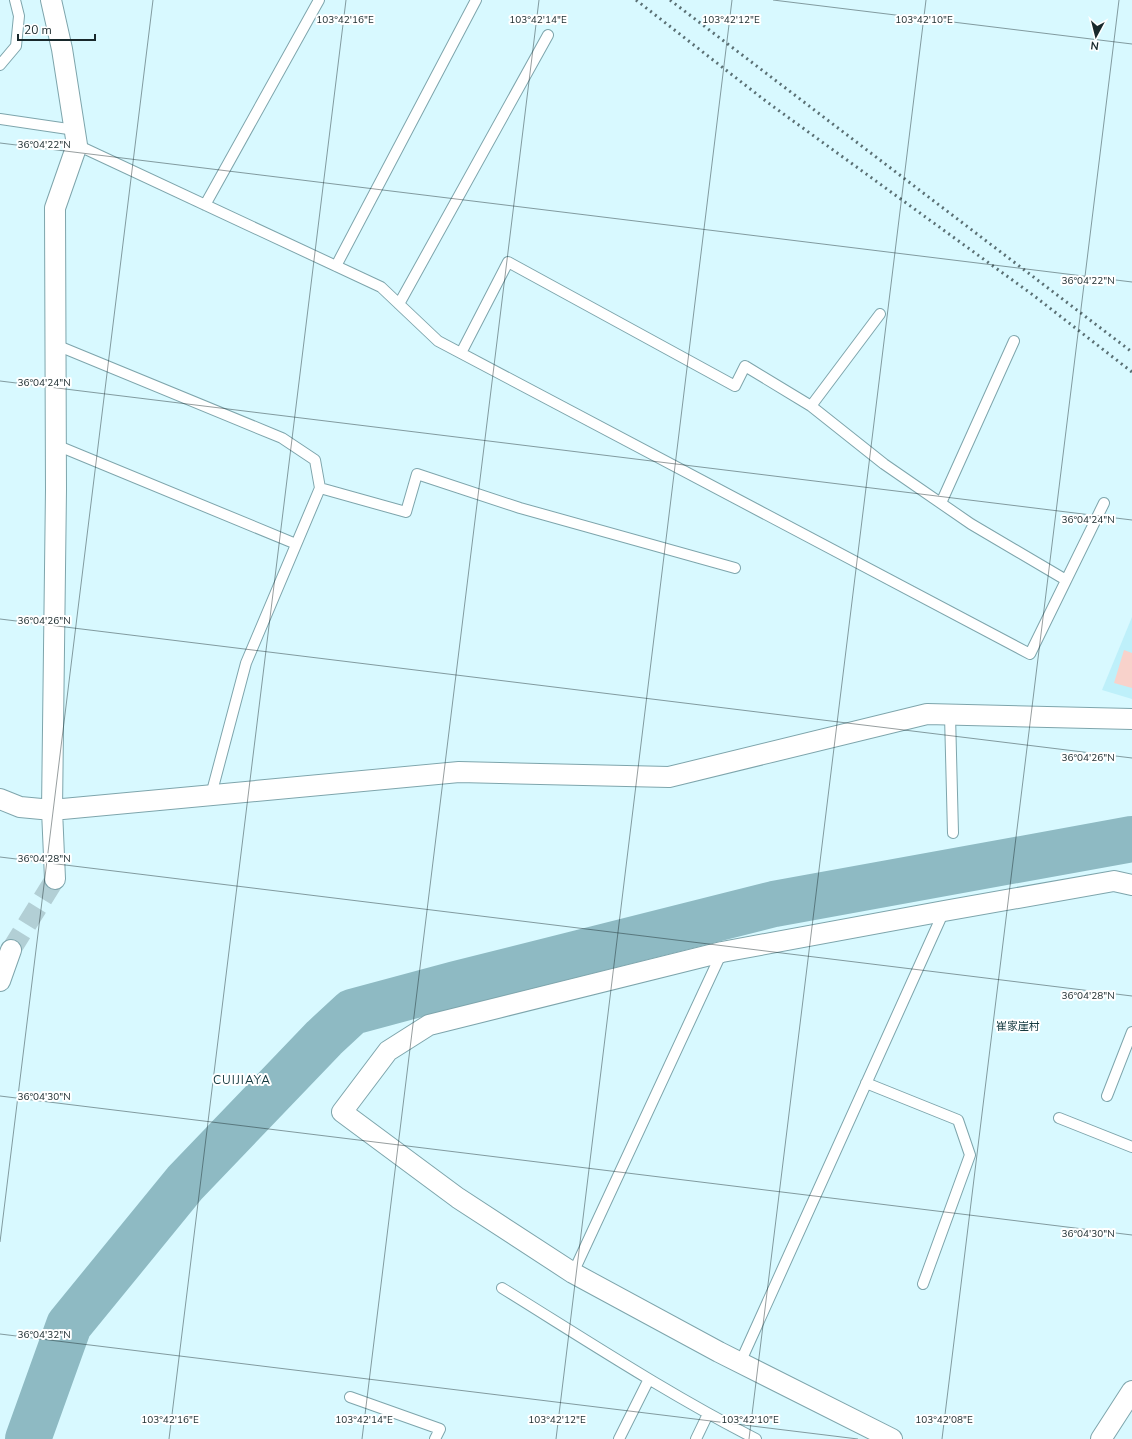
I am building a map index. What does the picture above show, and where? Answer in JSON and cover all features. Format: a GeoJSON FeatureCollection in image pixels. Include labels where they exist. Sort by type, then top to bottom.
{"type":"FeatureCollection","features":[{"type":"Feature","properties":{"kind":"street"},"geometry":{"type":"LineString","coordinates":[[51,0],[62,49],[76,137],[55,208],[56,445],[52,810],[55,879]]}},
{"type":"Feature","properties":{"kind":"street"},"geometry":{"type":"LineString","coordinates":[[0,799],[20,808],[52,810],[458,772],[669,777],[927,714],[1132,719]]}},
{"type":"Feature","properties":{"kind":"street"},"geometry":{"type":"LineString","coordinates":[[892,1439],[740,1363],[573,1273],[458,1198],[342,1112],[388,1052],[429,1025],[722,952],[1114,881],[1132,885]]}},
{"type":"Feature","properties":{"kind":"street"},"geometry":{"type":"LineString","coordinates":[[0,980],[11,950]]}},
{"type":"Feature","properties":{"kind":"street"},"geometry":{"type":"LineString","coordinates":[[1101,1439],[1132,1392]]}},
{"type":"Feature","properties":{"kind":"lane"},"geometry":{"type":"LineString","coordinates":[[0,65],[16,46],[19,16],[15,0]]}},
{"type":"Feature","properties":{"kind":"lane"},"geometry":{"type":"LineString","coordinates":[[205,204],[319,0]]}},
{"type":"Feature","properties":{"kind":"lane"},"geometry":{"type":"LineString","coordinates":[[336,266],[476,0]]}},
{"type":"Feature","properties":{"kind":"lane"},"geometry":{"type":"LineString","coordinates":[[399,304],[548,35]]}},
{"type":"Feature","properties":{"kind":"lane"},"geometry":{"type":"LineString","coordinates":[[0,119],[76,137],[205,204],[381,287],[438,342],[1030,654],[1104,503]]}},
{"type":"Feature","properties":{"kind":"lane"},"geometry":{"type":"LineString","coordinates":[[461,353],[508,262],[734,386],[745,366],[811,406],[884,464],[971,524],[1066,580]]}},
{"type":"Feature","properties":{"kind":"lane"},"geometry":{"type":"LineString","coordinates":[[811,406],[880,314]]}},
{"type":"Feature","properties":{"kind":"lane"},"geometry":{"type":"LineString","coordinates":[[941,503],[1014,341]]}},
{"type":"Feature","properties":{"kind":"lane"},"geometry":{"type":"LineString","coordinates":[[56,345],[282,438],[315,460],[320,488],[246,663],[212,795]]}},
{"type":"Feature","properties":{"kind":"lane"},"geometry":{"type":"LineString","coordinates":[[56,445],[296,544]]}},
{"type":"Feature","properties":{"kind":"lane"},"geometry":{"type":"LineString","coordinates":[[320,488],[406,512],[418,474],[520,508],[735,568]]}},
{"type":"Feature","properties":{"kind":"lane"},"geometry":{"type":"LineString","coordinates":[[950,715],[953,833]]}},
{"type":"Feature","properties":{"kind":"lane"},"geometry":{"type":"LineString","coordinates":[[740,1363],[944,911]]}},
{"type":"Feature","properties":{"kind":"lane"},"geometry":{"type":"LineString","coordinates":[[573,1273],[722,952]]}},
{"type":"Feature","properties":{"kind":"lane"},"geometry":{"type":"LineString","coordinates":[[1107,1096],[1132,1032]]}},
{"type":"Feature","properties":{"kind":"lane"},"geometry":{"type":"LineString","coordinates":[[866,1083],[958,1120],[970,1155],[923,1284]]}},
{"type":"Feature","properties":{"kind":"lane"},"geometry":{"type":"LineString","coordinates":[[1059,1118],[1132,1147]]}},
{"type":"Feature","properties":{"kind":"lane"},"geometry":{"type":"LineString","coordinates":[[502,1288],[649,1379],[708,1414],[756,1439]]}},
{"type":"Feature","properties":{"kind":"lane"},"geometry":{"type":"LineString","coordinates":[[620,1439],[649,1379]]}},
{"type":"Feature","properties":{"kind":"lane"},"geometry":{"type":"LineString","coordinates":[[350,1397],[440,1430],[435,1439]]}},
{"type":"Feature","properties":{"kind":"lane"},"geometry":{"type":"LineString","coordinates":[[696,1439],[708,1414]]}},
{"type":"Feature","properties":{"kind":"shaded area"},"geometry":{"type":"Polygon","coordinates":[[[1132,617],[1132,699],[1102,690],[1132,617]]]}},
{"type":"Feature","properties":{"kind":"building"},"geometry":{"type":"Polygon","coordinates":[[[1124,650],[1132,653],[1132,688],[1114,683],[1124,650]]]}},
{"type":"Feature","properties":{"kind":"waterway"},"geometry":{"type":"LineString","coordinates":[[28,1439],[69,1325],[185,1183],[324,1038],[352,1012],[456,984],[774,904],[1132,839]]}},
{"type":"Feature","properties":{"kind":"tunnel"},"geometry":{"type":"LineString","coordinates":[[11,950],[55,879]]}},
{"type":"Feature","properties":{"kind":"railway"},"geometry":{"type":"LineString","coordinates":[[636,0],[767,102],[1033,295],[1132,372]]}},
{"type":"Feature","properties":{"kind":"railway"},"geometry":{"type":"LineString","coordinates":[[670,0],[1132,352]]}},
{"type":"Feature","properties":{"kind":"district","name":"崔家崖村"},"geometry":{"type":"Point","coordinates":[1018,1026]}},
{"type":"Feature","properties":{"kind":"district","name":"CUIJIAYA"},"geometry":{"type":"Point","coordinates":[242,1080]}}]}
